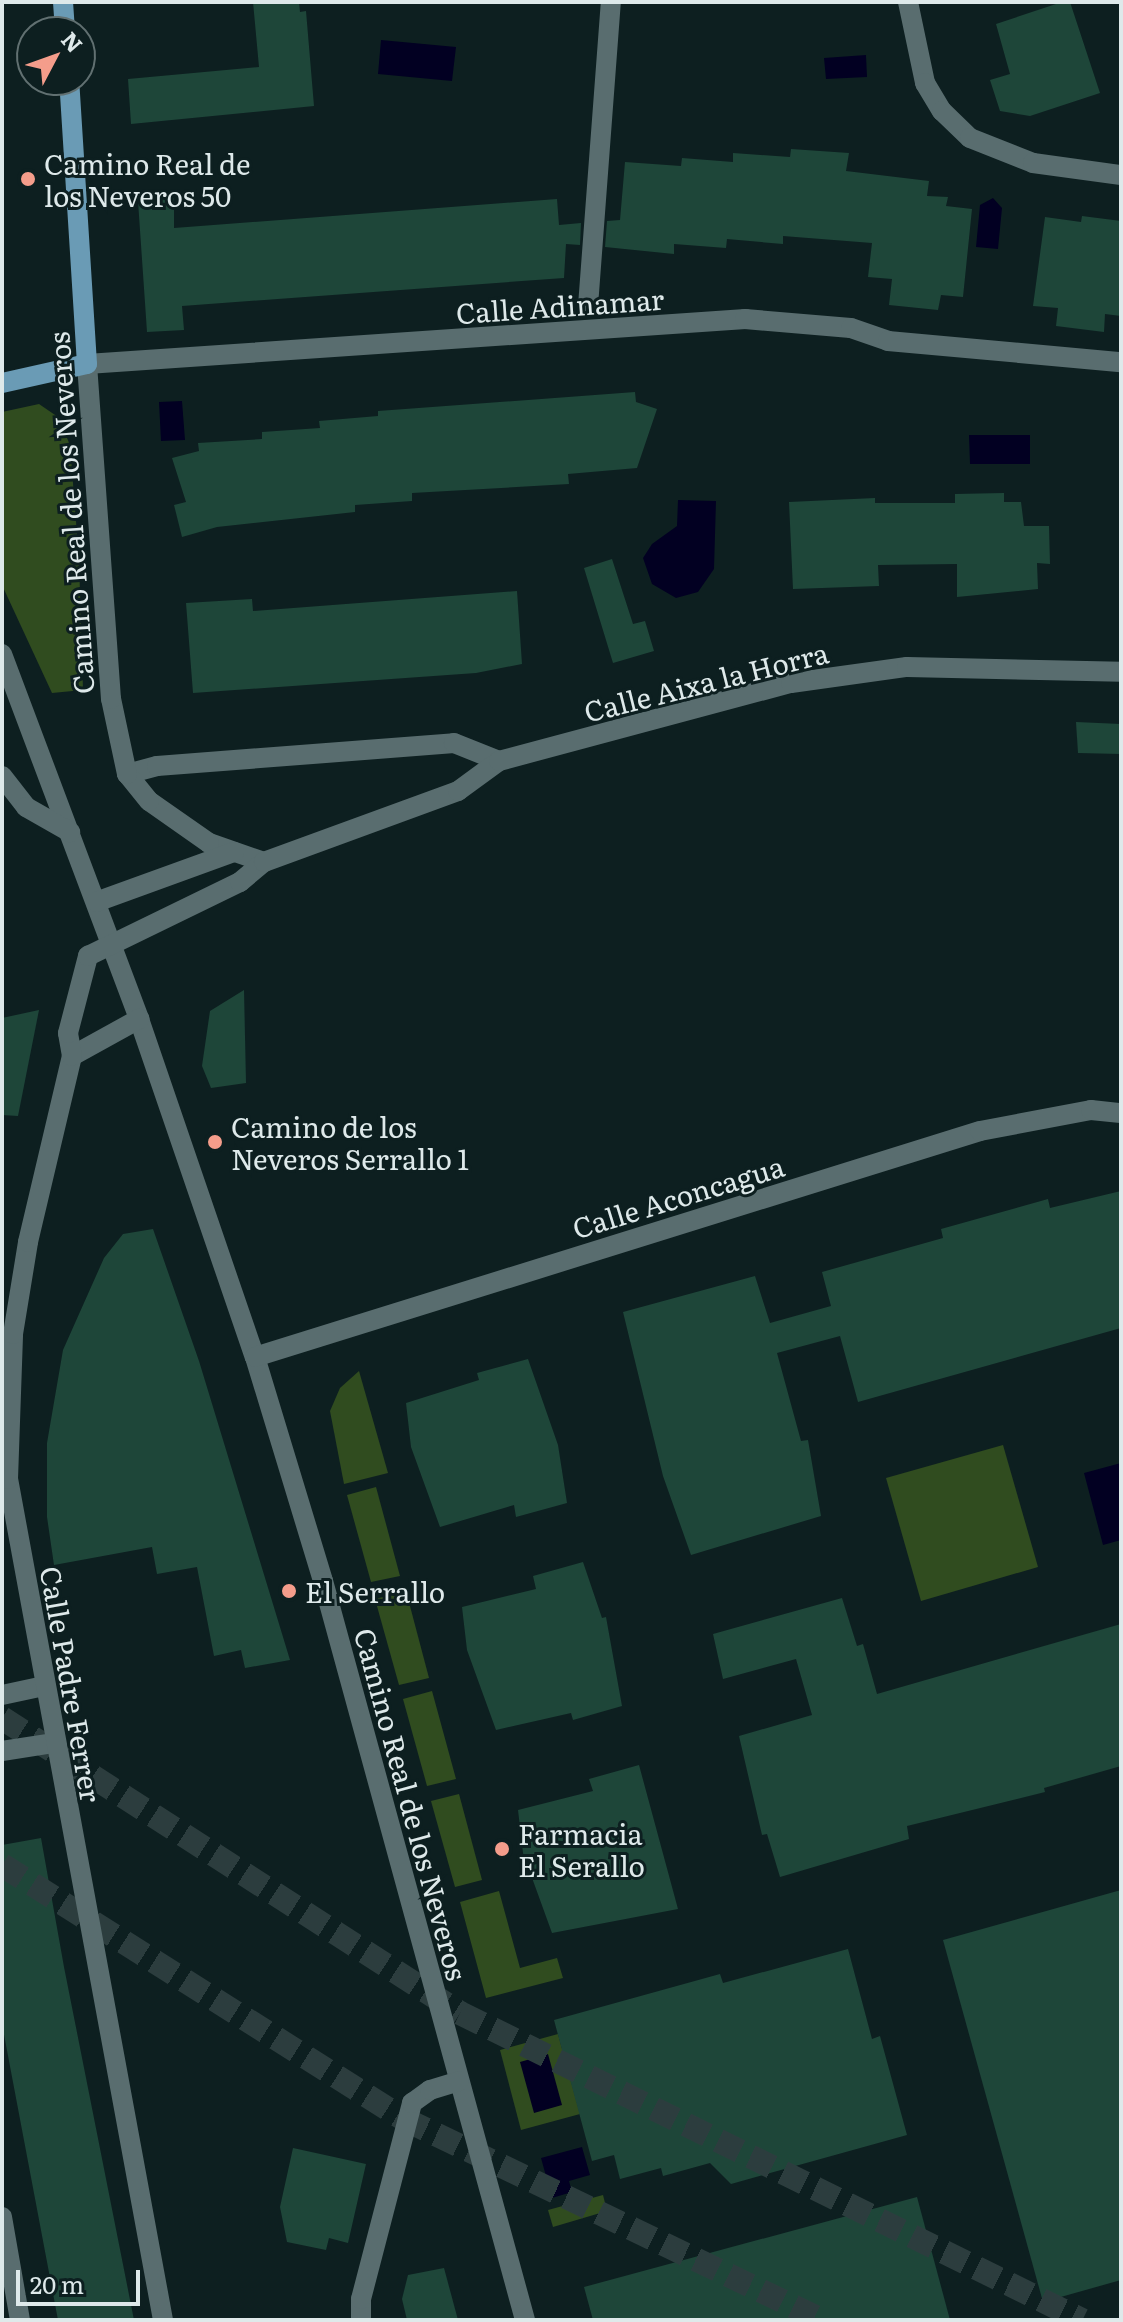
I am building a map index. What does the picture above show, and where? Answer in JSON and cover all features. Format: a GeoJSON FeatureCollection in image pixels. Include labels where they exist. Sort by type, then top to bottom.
{"type":"FeatureCollection","features":[{"type":"Feature","properties":{"kind":"main road","name":"Camino Real de los Neveros"},"geometry":{"type":"LineString","coordinates":[[70,96],[87,364]]}},
{"type":"Feature","properties":{"kind":"main road","name":"Calle Adinamar"},"geometry":{"type":"LineString","coordinates":[[2,383],[87,364]]}},
{"type":"Feature","properties":{"kind":"street"},"geometry":{"type":"LineString","coordinates":[[588,306],[611,2]]}},
{"type":"Feature","properties":{"kind":"street"},"geometry":{"type":"LineString","coordinates":[[908,2],[925,83],[942,111],[970,138],[1033,163],[1121,175]]}},
{"type":"Feature","properties":{"kind":"street","name":"Calle Adinamar"},"geometry":{"type":"LineString","coordinates":[[87,364],[745,319],[851,328],[888,341],[1121,362]]}},
{"type":"Feature","properties":{"kind":"street","name":"Camino Real de los Neveros"},"geometry":{"type":"LineString","coordinates":[[87,364],[111,699],[127,774],[149,801],[209,843],[264,862]]}},
{"type":"Feature","properties":{"kind":"street","name":"Camino Real de los Neveros"},"geometry":{"type":"LineString","coordinates":[[2,654],[139,1019],[255,1357],[323,1581],[525,2320]]}},
{"type":"Feature","properties":{"kind":"street","name":"Calle Aixa la Horra"},"geometry":{"type":"LineString","coordinates":[[111,944],[240,882],[264,862],[458,791],[499,761],[791,683],[907,667],[1121,672]]}},
{"type":"Feature","properties":{"kind":"street"},"geometry":{"type":"LineString","coordinates":[[127,774],[157,766],[454,743],[499,761]]}},
{"type":"Feature","properties":{"kind":"street"},"geometry":{"type":"LineString","coordinates":[[2,776],[26,807],[70,832]]}},
{"type":"Feature","properties":{"kind":"street"},"geometry":{"type":"LineString","coordinates":[[96,902],[234,852]]}},
{"type":"Feature","properties":{"kind":"street","name":"Calle Padre Ferrer"},"geometry":{"type":"LineString","coordinates":[[111,944],[88,956],[77,986],[68,1033],[72,1056],[28,1242],[7,1402],[8,1479],[54,1743],[163,2320]]}},
{"type":"Feature","properties":{"kind":"street"},"geometry":{"type":"LineString","coordinates":[[72,1056],[139,1019]]}},
{"type":"Feature","properties":{"kind":"street","name":"Calle Aconcagua"},"geometry":{"type":"LineString","coordinates":[[255,1357],[980,1131],[1091,1110],[1121,1113]]}},
{"type":"Feature","properties":{"kind":"street"},"geometry":{"type":"LineString","coordinates":[[2,1695],[44,1686]]}},
{"type":"Feature","properties":{"kind":"street"},"geometry":{"type":"LineString","coordinates":[[2,1751],[54,1743]]}},
{"type":"Feature","properties":{"kind":"street"},"geometry":{"type":"LineString","coordinates":[[361,2320],[368,2268],[412,2103],[430,2090],[459,2081]]}},
{"type":"Feature","properties":{"kind":"street"},"geometry":{"type":"LineString","coordinates":[[2,2217],[20,2320]]}},
{"type":"Feature","properties":{"kind":"green space"},"geometry":{"type":"Polygon","coordinates":[[[39,404],[58,417],[70,445],[79,560],[83,690],[52,693],[2,585],[2,412],[39,404]]]}},
{"type":"Feature","properties":{"kind":"green space"},"geometry":{"type":"Polygon","coordinates":[[[359,1371],[388,1473],[344,1484],[330,1411],[340,1388],[359,1371]]]}},
{"type":"Feature","properties":{"kind":"green space"},"geometry":{"type":"Polygon","coordinates":[[[1003,1445],[1038,1567],[921,1601],[886,1478],[1003,1445]]]}},
{"type":"Feature","properties":{"kind":"green space"},"geometry":{"type":"Polygon","coordinates":[[[376,1487],[400,1576],[371,1582],[347,1495],[376,1487]]]}},
{"type":"Feature","properties":{"kind":"green space"},"geometry":{"type":"Polygon","coordinates":[[[406,1591],[429,1678],[399,1685],[375,1599],[406,1591]]]}},
{"type":"Feature","properties":{"kind":"green space"},"geometry":{"type":"Polygon","coordinates":[[[432,1691],[456,1779],[427,1786],[403,1699],[432,1691]]]}},
{"type":"Feature","properties":{"kind":"green space"},"geometry":{"type":"Polygon","coordinates":[[[459,1794],[482,1880],[455,1887],[431,1801],[459,1794]]]}},
{"type":"Feature","properties":{"kind":"green space"},"geometry":{"type":"Polygon","coordinates":[[[499,1891],[520,1968],[557,1958],[563,1978],[486,1998],[460,1902],[499,1891]]]}},
{"type":"Feature","properties":{"kind":"green space"},"geometry":{"type":"Polygon","coordinates":[[[558,2034],[580,2114],[521,2130],[500,2050],[558,2034]]]}},
{"type":"Feature","properties":{"kind":"green space"},"geometry":{"type":"Polygon","coordinates":[[[603,2195],[607,2211],[553,2227],[548,2210],[603,2195]]]}},
{"type":"Feature","properties":{"kind":"water"},"geometry":{"type":"Polygon","coordinates":[[[381,40],[456,47],[452,81],[378,74],[381,40]]]}},
{"type":"Feature","properties":{"kind":"water"},"geometry":{"type":"Polygon","coordinates":[[[866,55],[867,77],[826,79],[824,58],[866,55]]]}},
{"type":"Feature","properties":{"kind":"water"},"geometry":{"type":"Polygon","coordinates":[[[993,198],[1002,208],[998,249],[976,247],[980,205],[993,198]]]}},
{"type":"Feature","properties":{"kind":"water"},"geometry":{"type":"Polygon","coordinates":[[[182,401],[185,440],[161,441],[159,402],[182,401]]]}},
{"type":"Feature","properties":{"kind":"water"},"geometry":{"type":"Polygon","coordinates":[[[969,435],[1030,435],[1030,464],[970,464],[969,435]]]}},
{"type":"Feature","properties":{"kind":"water"},"geometry":{"type":"Polygon","coordinates":[[[678,500],[716,501],[714,569],[698,592],[676,598],[652,584],[643,558],[652,544],[677,526],[678,500]]]}},
{"type":"Feature","properties":{"kind":"water"},"geometry":{"type":"Polygon","coordinates":[[[1121,1463],[1121,1540],[1103,1545],[1084,1473],[1121,1463]]]}},
{"type":"Feature","properties":{"kind":"water"},"geometry":{"type":"Polygon","coordinates":[[[548,2054],[562,2105],[534,2113],[520,2062],[548,2054]]]}},
{"type":"Feature","properties":{"kind":"water"},"geometry":{"type":"Polygon","coordinates":[[[582,2147],[590,2175],[569,2181],[572,2192],[552,2198],[541,2158],[582,2147]]]}},
{"type":"Feature","properties":{"kind":"building"},"geometry":{"type":"Polygon","coordinates":[[[253,2],[299,2],[300,12],[306,11],[314,106],[131,124],[128,79],[259,67],[253,2]]]}},
{"type":"Feature","properties":{"kind":"building"},"geometry":{"type":"Polygon","coordinates":[[[1070,2],[1100,93],[1030,116],[1000,111],[990,80],[1010,74],[996,24],[1070,2]]]}},
{"type":"Feature","properties":{"kind":"building"},"geometry":{"type":"Polygon","coordinates":[[[791,149],[849,153],[846,171],[929,181],[927,196],[948,197],[946,206],[972,209],[963,297],[941,295],[938,310],[889,305],[892,279],[868,277],[872,243],[783,236],[783,244],[727,239],[726,248],[674,244],[674,254],[605,247],[607,221],[620,220],[625,162],[681,166],[682,158],[733,162],[733,153],[790,157],[791,149]]]}},
{"type":"Feature","properties":{"kind":"building"},"geometry":{"type":"Polygon","coordinates":[[[174,198],[174,228],[557,199],[559,225],[581,223],[580,245],[566,244],[564,278],[182,306],[184,330],[147,332],[138,201],[174,198]]]}},
{"type":"Feature","properties":{"kind":"building"},"geometry":{"type":"Polygon","coordinates":[[[1082,216],[1121,221],[1121,316],[1105,314],[1104,332],[1056,326],[1058,308],[1033,306],[1045,217],[1081,222],[1082,216]]]}},
{"type":"Feature","properties":{"kind":"building"},"geometry":{"type":"Polygon","coordinates":[[[635,392],[636,402],[657,409],[637,468],[568,474],[569,484],[412,493],[412,501],[355,505],[355,512],[217,527],[182,537],[174,505],[186,502],[172,458],[199,451],[198,443],[262,439],[262,432],[320,428],[319,421],[378,416],[378,411],[635,392]]]}},
{"type":"Feature","properties":{"kind":"building"},"geometry":{"type":"Polygon","coordinates":[[[1004,493],[1004,502],[1021,502],[1024,526],[1049,526],[1050,564],[1037,563],[1038,589],[957,597],[957,564],[878,565],[879,586],[793,589],[789,502],[875,498],[875,503],[955,503],[955,494],[1004,493]]]}},
{"type":"Feature","properties":{"kind":"building"},"geometry":{"type":"Polygon","coordinates":[[[612,559],[633,624],[645,621],[654,651],[613,663],[584,568],[612,559]]]}},
{"type":"Feature","properties":{"kind":"building"},"geometry":{"type":"Polygon","coordinates":[[[517,591],[522,664],[476,673],[193,693],[186,603],[252,599],[253,611],[517,591]]]}},
{"type":"Feature","properties":{"kind":"building"},"geometry":{"type":"Polygon","coordinates":[[[1076,722],[1121,724],[1121,754],[1078,753],[1076,722]]]}},
{"type":"Feature","properties":{"kind":"building"},"geometry":{"type":"Polygon","coordinates":[[[244,990],[246,1083],[211,1088],[202,1066],[210,1011],[244,990]]]}},
{"type":"Feature","properties":{"kind":"building"},"geometry":{"type":"Polygon","coordinates":[[[39,1010],[18,1116],[2,1115],[2,1018],[39,1010]]]}},
{"type":"Feature","properties":{"kind":"building"},"geometry":{"type":"Polygon","coordinates":[[[1121,1191],[1121,1328],[858,1402],[840,1336],[777,1353],[801,1441],[808,1440],[821,1516],[691,1555],[663,1476],[623,1312],[755,1276],[770,1323],[831,1306],[822,1272],[943,1238],[941,1229],[1048,1199],[1050,1208],[1121,1191]]]}},
{"type":"Feature","properties":{"kind":"building"},"geometry":{"type":"Polygon","coordinates":[[[153,1229],[199,1361],[290,1660],[245,1668],[241,1650],[214,1656],[197,1567],[157,1574],[152,1547],[54,1565],[47,1517],[47,1443],[63,1350],[104,1258],[123,1234],[153,1229]]]}},
{"type":"Feature","properties":{"kind":"building"},"geometry":{"type":"Polygon","coordinates":[[[528,1359],[558,1445],[567,1503],[516,1517],[514,1505],[440,1527],[411,1447],[406,1403],[479,1380],[477,1373],[528,1359]]]}},
{"type":"Feature","properties":{"kind":"building"},"geometry":{"type":"Polygon","coordinates":[[[583,1562],[602,1618],[606,1617],[622,1706],[573,1720],[571,1713],[496,1730],[467,1650],[462,1607],[536,1589],[533,1576],[583,1562]]]}},
{"type":"Feature","properties":{"kind":"building"},"geometry":{"type":"Polygon","coordinates":[[[842,1598],[857,1646],[863,1644],[877,1694],[1121,1624],[1121,1766],[1044,1788],[1045,1792],[907,1826],[909,1839],[780,1877],[767,1834],[762,1835],[739,1736],[812,1715],[796,1659],[723,1679],[713,1634],[842,1598]]]}},
{"type":"Feature","properties":{"kind":"building"},"geometry":{"type":"Polygon","coordinates":[[[639,1765],[678,1909],[552,1933],[523,1853],[518,1810],[593,1791],[589,1779],[639,1765]]]}},
{"type":"Feature","properties":{"kind":"building"},"geometry":{"type":"Polygon","coordinates":[[[41,1838],[134,2320],[58,2320],[2,2024],[2,1845],[41,1838]]]}},
{"type":"Feature","properties":{"kind":"building"},"geometry":{"type":"Polygon","coordinates":[[[1121,1890],[1121,2280],[1043,2302],[943,1940],[1121,1890]]]}},
{"type":"Feature","properties":{"kind":"building"},"geometry":{"type":"Polygon","coordinates":[[[848,1949],[872,2039],[880,2036],[907,2135],[731,2184],[710,2163],[663,2176],[661,2168],[620,2179],[614,2155],[592,2161],[554,2020],[720,1974],[723,1983],[848,1949]]]}},
{"type":"Feature","properties":{"kind":"building"},"geometry":{"type":"Polygon","coordinates":[[[293,2148],[366,2164],[348,2243],[329,2238],[326,2250],[287,2242],[280,2207],[293,2148]]]}},
{"type":"Feature","properties":{"kind":"building"},"geometry":{"type":"Polygon","coordinates":[[[917,2197],[950,2320],[593,2320],[584,2287],[917,2197]]]}},
{"type":"Feature","properties":{"kind":"building"},"geometry":{"type":"Polygon","coordinates":[[[444,2268],[458,2320],[407,2320],[402,2299],[408,2275],[444,2268]]]}},
{"type":"Feature","properties":{"kind":"tunnel"},"geometry":{"type":"LineString","coordinates":[[2,1718],[460,2013],[1082,2320]]}},
{"type":"Feature","properties":{"kind":"tunnel"},"geometry":{"type":"LineString","coordinates":[[2,1865],[404,2119],[821,2320]]}},
{"type":"Feature","properties":{"kind":"place","name":"Camino Real de los Neveros 50"},"geometry":{"type":"Point","coordinates":[28,179]}},
{"type":"Feature","properties":{"kind":"place","name":"Camino de los Neveros Serrallo 1"},"geometry":{"type":"Point","coordinates":[215,1142]}},
{"type":"Feature","properties":{"kind":"place","name":"El Serrallo"},"geometry":{"type":"Point","coordinates":[289,1591]}},
{"type":"Feature","properties":{"kind":"place","name":"Farmacia El Serallo"},"geometry":{"type":"Point","coordinates":[502,1849]}}]}
